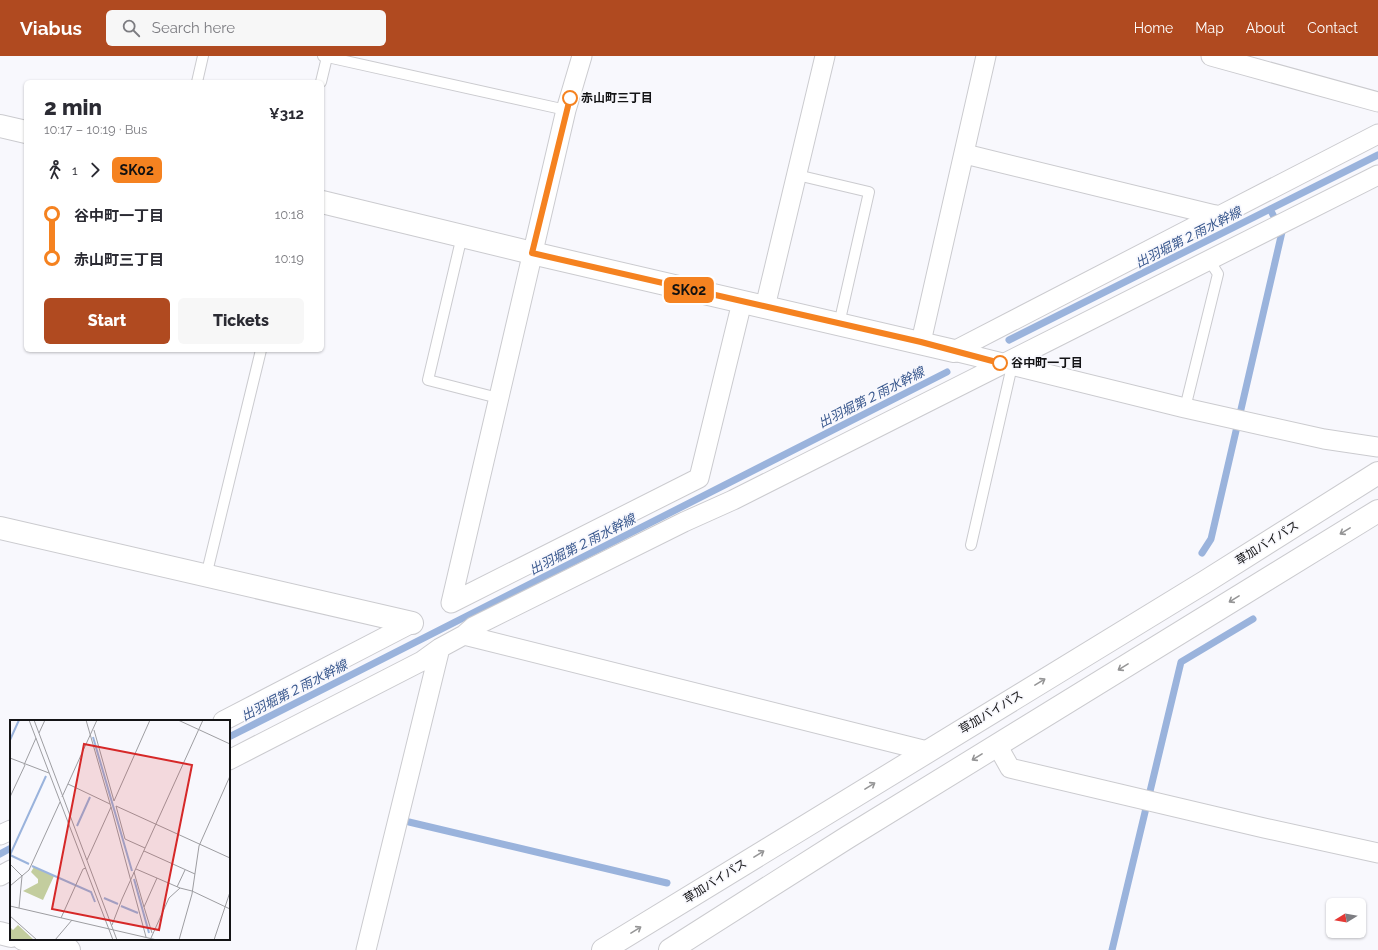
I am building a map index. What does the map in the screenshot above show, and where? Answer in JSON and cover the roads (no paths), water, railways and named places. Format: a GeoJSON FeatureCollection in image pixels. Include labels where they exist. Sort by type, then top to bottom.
{"type":"FeatureCollection","features":[{"type":"Feature","properties":{"kind":"main road"},"geometry":{"type":"LineString","coordinates":[[0,126],[24,132]]}},
{"type":"Feature","properties":{"kind":"main road"},"geometry":{"type":"LineString","coordinates":[[324,202],[532,253],[921,342],[954,351]]}},
{"type":"Feature","properties":{"kind":"main road","name":"草加バイパス"},"geometry":{"type":"LineString","coordinates":[[603,950],[1212,578],[1378,473]]}},
{"type":"Feature","properties":{"kind":"main road"},"geometry":{"type":"LineString","coordinates":[[670,950],[996,745],[1378,511]]}},
{"type":"Feature","properties":{"kind":"main road"},"geometry":{"type":"LineString","coordinates":[[0,528],[412,623]]}},
{"type":"Feature","properties":{"kind":"main road"},"geometry":{"type":"LineString","coordinates":[[0,934],[10,936]]}},
{"type":"Feature","properties":{"kind":"main road"},"geometry":{"type":"LineString","coordinates":[[27,940],[69,950]]}},
{"type":"Feature","properties":{"kind":"street"},"geometry":{"type":"LineString","coordinates":[[582,56],[566,110],[451,603],[699,478],[742,302]]}},
{"type":"Feature","properties":{"kind":"street"},"geometry":{"type":"LineString","coordinates":[[765,307],[825,56]]}},
{"type":"Feature","properties":{"kind":"street"},"geometry":{"type":"LineString","coordinates":[[921,342],[965,154],[986,56]]}},
{"type":"Feature","properties":{"kind":"street"},"geometry":{"type":"LineString","coordinates":[[1211,56],[1378,102]]}},
{"type":"Feature","properties":{"kind":"street"},"geometry":{"type":"LineString","coordinates":[[954,351],[1217,215],[1219,216],[1378,134]]}},
{"type":"Feature","properties":{"kind":"street"},"geometry":{"type":"LineString","coordinates":[[965,154],[1217,215]]}},
{"type":"Feature","properties":{"kind":"street"},"geometry":{"type":"LineString","coordinates":[[230,759],[422,661],[440,648],[464,635],[473,627],[684,522],[733,500],[1007,365],[1209,260],[1378,175]]}},
{"type":"Feature","properties":{"kind":"street"},"geometry":{"type":"LineString","coordinates":[[954,351],[1185,408],[1324,439],[1378,447]]}},
{"type":"Feature","properties":{"kind":"street"},"geometry":{"type":"LineString","coordinates":[[225,720],[412,623]]}},
{"type":"Feature","properties":{"kind":"street"},"geometry":{"type":"LineString","coordinates":[[464,635],[927,751]]}},
{"type":"Feature","properties":{"kind":"street"},"geometry":{"type":"LineString","coordinates":[[366,950],[440,648]]}},
{"type":"Feature","properties":{"kind":"street"},"geometry":{"type":"LineString","coordinates":[[996,745],[1010,768],[1264,828],[1378,853]]}},
{"type":"Feature","properties":{"kind":"street"},"geometry":{"type":"LineString","coordinates":[[0,835],[10,830]]}},
{"type":"Feature","properties":{"kind":"street"},"geometry":{"type":"LineString","coordinates":[[0,876],[10,871]]}},
{"type":"Feature","properties":{"kind":"lane"},"geometry":{"type":"LineString","coordinates":[[197,80],[203,56]]}},
{"type":"Feature","properties":{"kind":"lane"},"geometry":{"type":"LineString","coordinates":[[321,80],[325,56],[566,110]]}},
{"type":"Feature","properties":{"kind":"lane"},"geometry":{"type":"LineString","coordinates":[[797,175],[869,192],[839,324]]}},
{"type":"Feature","properties":{"kind":"lane"},"geometry":{"type":"LineString","coordinates":[[462,236],[428,380],[498,398]]}},
{"type":"Feature","properties":{"kind":"lane"},"geometry":{"type":"LineString","coordinates":[[1185,408],[1218,274],[1209,260]]}},
{"type":"Feature","properties":{"kind":"lane"},"geometry":{"type":"LineString","coordinates":[[206,576],[261,352]]}},
{"type":"Feature","properties":{"kind":"lane"},"geometry":{"type":"LineString","coordinates":[[971,545],[1007,365]]}},
{"type":"Feature","properties":{"kind":"waterway","name":"出羽堀第２雨水幹線"},"geometry":{"type":"LineString","coordinates":[[1009,340],[1378,155]]}},
{"type":"Feature","properties":{"kind":"waterway"},"geometry":{"type":"LineString","coordinates":[[1202,553],[1211,539],[1282,232],[1270,209]]}},
{"type":"Feature","properties":{"kind":"waterway","name":"出羽堀第２雨水幹線"},"geometry":{"type":"LineString","coordinates":[[230,736],[947,372]]}},
{"type":"Feature","properties":{"kind":"waterway"},"geometry":{"type":"LineString","coordinates":[[1112,950],[1181,662],[1253,619]]}},
{"type":"Feature","properties":{"kind":"waterway"},"geometry":{"type":"LineString","coordinates":[[409,822],[667,883]]}},
{"type":"Feature","properties":{"kind":"waterway","name":"出羽堀第２雨水幹線"},"geometry":{"type":"LineString","coordinates":[[0,854],[10,849]]}},
{"type":"Feature","properties":{"kind":"place","name":"赤山町三丁目"},"geometry":{"type":"Point","coordinates":[570,98]}},
{"type":"Feature","properties":{"kind":"place","name":"谷中町一丁目"},"geometry":{"type":"Point","coordinates":[1000,363]}}]}
